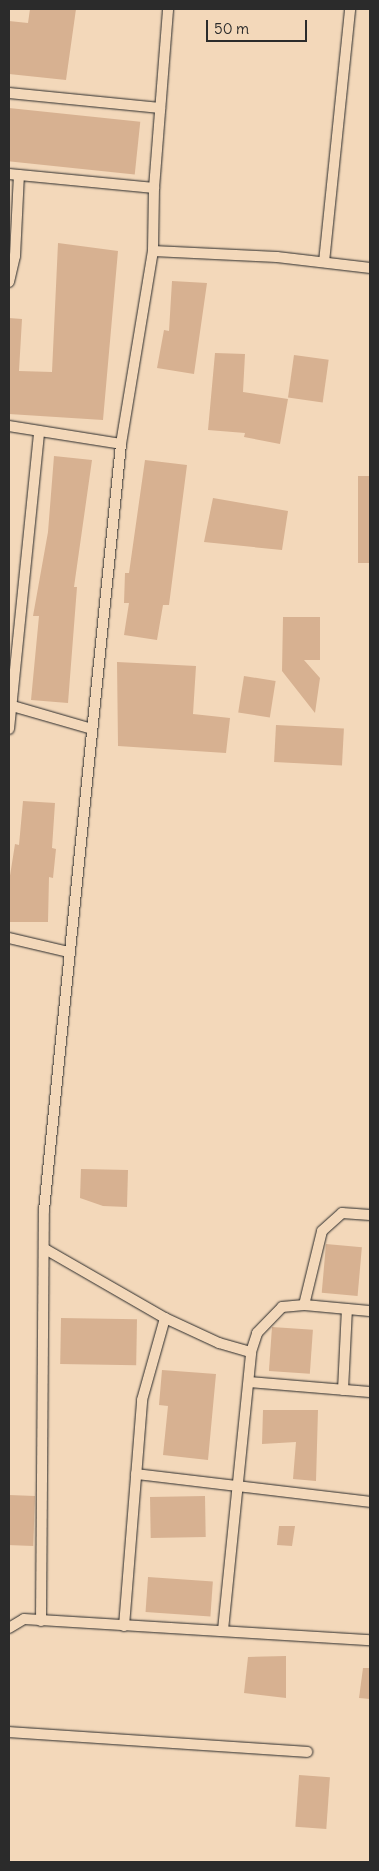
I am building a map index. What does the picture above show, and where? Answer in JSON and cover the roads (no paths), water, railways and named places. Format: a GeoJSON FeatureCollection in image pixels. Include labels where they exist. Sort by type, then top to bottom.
{"type":"FeatureCollection","features":[{"type":"Feature","properties":{"kind":"street"},"geometry":{"type":"LineString","coordinates":[[41,1621],[44,1210],[68,952],[82,849],[92,729],[121,444],[153,252],[154,188],[168,9]]}},
{"type":"Feature","properties":{"kind":"street"},"geometry":{"type":"LineString","coordinates":[[324,262],[350,9]]}},
{"type":"Feature","properties":{"kind":"street"},"geometry":{"type":"LineString","coordinates":[[9,93],[160,108]]}},
{"type":"Feature","properties":{"kind":"street"},"geometry":{"type":"LineString","coordinates":[[9,282],[15,256],[14,175],[154,188]]}},
{"type":"Feature","properties":{"kind":"street"},"geometry":{"type":"LineString","coordinates":[[153,252],[324,262],[370,268]]}},
{"type":"Feature","properties":{"kind":"street"},"geometry":{"type":"LineString","coordinates":[[9,426],[121,444]]}},
{"type":"Feature","properties":{"kind":"street"},"geometry":{"type":"LineString","coordinates":[[9,729],[39,432]]}},
{"type":"Feature","properties":{"kind":"street"},"geometry":{"type":"LineString","coordinates":[[10,706],[92,729]]}},
{"type":"Feature","properties":{"kind":"street"},"geometry":{"type":"LineString","coordinates":[[9,938],[68,952]]}},
{"type":"Feature","properties":{"kind":"street"},"geometry":{"type":"LineString","coordinates":[[304,1305],[322,1231],[342,1213],[370,1215]]}},
{"type":"Feature","properties":{"kind":"street"},"geometry":{"type":"LineString","coordinates":[[45,1249],[165,1318],[219,1343],[252,1352]]}},
{"type":"Feature","properties":{"kind":"street"},"geometry":{"type":"LineString","coordinates":[[223,1630],[248,1382],[257,1332],[267,1319],[282,1308],[304,1305],[370,1311]]}},
{"type":"Feature","properties":{"kind":"street"},"geometry":{"type":"LineString","coordinates":[[342,1390],[347,1309]]}},
{"type":"Feature","properties":{"kind":"street"},"geometry":{"type":"LineString","coordinates":[[124,1626],[142,1400],[165,1318]]}},
{"type":"Feature","properties":{"kind":"street"},"geometry":{"type":"LineString","coordinates":[[248,1382],[370,1392]]}},
{"type":"Feature","properties":{"kind":"street"},"geometry":{"type":"LineString","coordinates":[[136,1474],[370,1502]]}},
{"type":"Feature","properties":{"kind":"street"},"geometry":{"type":"LineString","coordinates":[[9,1628],[24,1619],[370,1640]]}},
{"type":"Feature","properties":{"kind":"street"},"geometry":{"type":"LineString","coordinates":[[9,1732],[307,1752]]}}]}
